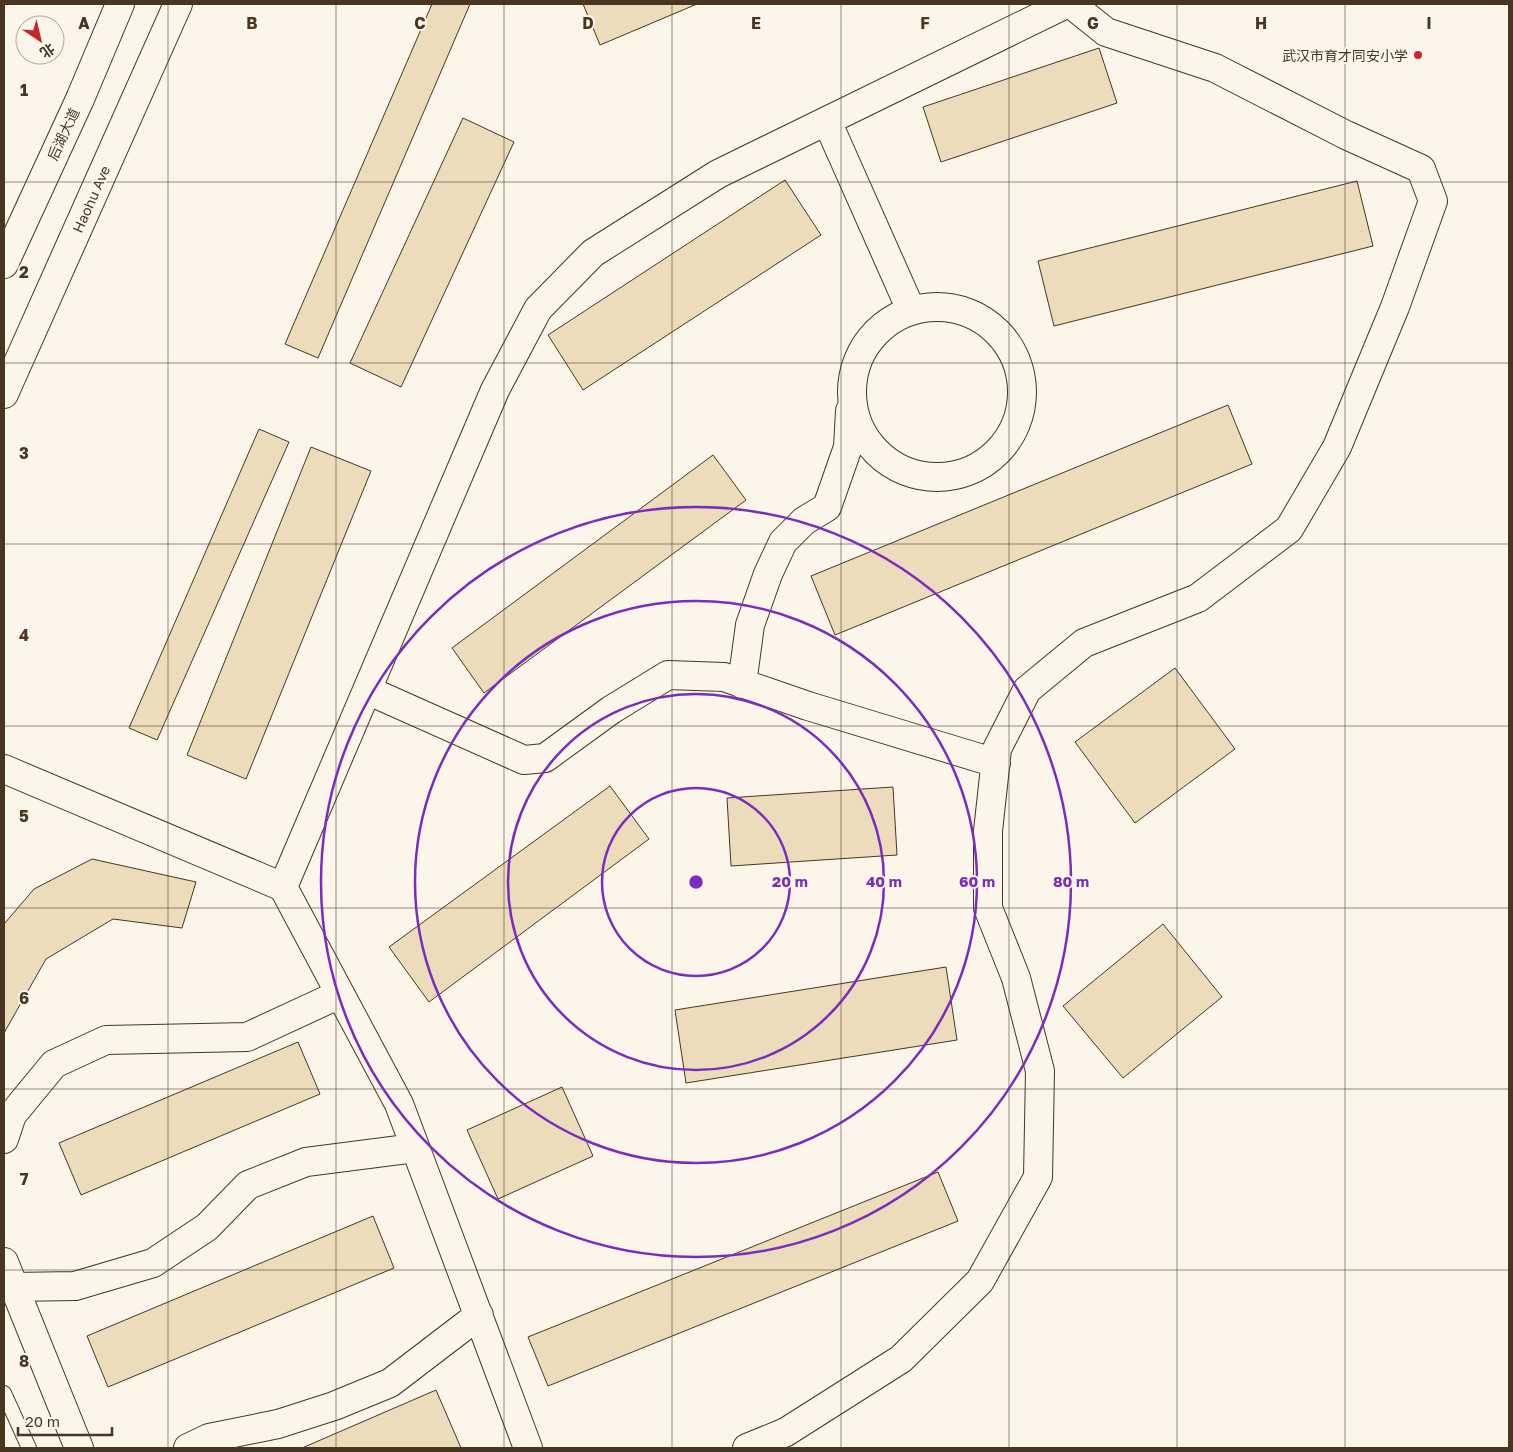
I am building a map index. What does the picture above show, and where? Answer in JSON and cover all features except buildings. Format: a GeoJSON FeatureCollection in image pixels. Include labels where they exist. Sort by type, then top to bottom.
{"type":"FeatureCollection","features":[{"type":"Feature","properties":{"kind":"street","name":"后湖大道"},"geometry":{"type":"LineString","coordinates":[[4,264],[80,99],[120,4]]}},
{"type":"Feature","properties":{"kind":"street","name":"Haohu Ave"},"geometry":{"type":"LineString","coordinates":[[4,394],[178,4]]}},
{"type":"Feature","properties":{"kind":"street"},"geometry":{"type":"LineString","coordinates":[[283,887],[495,390],[538,309],[593,253],[718,174],[1066,4]]}},
{"type":"Feature","properties":{"kind":"street"},"geometry":{"type":"LineString","coordinates":[[748,1448],[786,1432],[901,1359],[980,1281],[1038,1177],[1040,1071],[1016,978],[988,908],[988,831],[997,749],[1027,690],[1084,642],[1198,598],[1289,529],[1337,447],[1395,307],[1433,201],[1421,169],[1346,134],[1215,68],[1106,32],[1071,4]]}},
{"type":"Feature","properties":{"kind":"street"},"geometry":{"type":"LineString","coordinates":[[828,120],[911,310]]}},
{"type":"Feature","properties":{"kind":"street"},"geometry":{"type":"LineString","coordinates":[[742,684],[750,625],[768,574],[783,542],[804,521],[827,507],[838,483],[848,447],[851,397],[854,368],[866,343],[886,323],[911,310],[939,306],[967,311],[991,324],[1010,345],[1021,371],[1024,400],[1016,427],[1000,451],[976,469],[949,477],[920,476],[893,466],[871,448],[857,424],[851,397]]}},
{"type":"Feature","properties":{"kind":"street"},"geometry":{"type":"LineString","coordinates":[[367,690],[524,760],[545,758],[611,710],[668,674],[724,677],[808,706],[996,763]]}},
{"type":"Feature","properties":{"kind":"street"},"geometry":{"type":"LineString","coordinates":[[4,769],[283,887],[399,1104],[528,1448]]}},
{"type":"Feature","properties":{"kind":"street"},"geometry":{"type":"LineString","coordinates":[[4,1139],[12,1115],[54,1064],[106,1040],[247,1037],[340,994]]}},
{"type":"Feature","properties":{"kind":"street"},"geometry":{"type":"LineString","coordinates":[[8,1275],[75,1286],[153,1262],[207,1227],[248,1185],[306,1162],[415,1148]]}},
{"type":"Feature","properties":{"kind":"street"},"geometry":{"type":"LineString","coordinates":[[8,1275],[78,1448]]}},
{"type":"Feature","properties":{"kind":"street"},"geometry":{"type":"LineString","coordinates":[[188,1448],[209,1438],[278,1424],[334,1406],[390,1383],[478,1315]]}},
{"type":"Feature","properties":{"kind":"lane"},"geometry":{"type":"LineString","coordinates":[[4,1393],[29,1448]]}},
{"type":"Feature","properties":{"kind":"place","name":"武汉市育才同安小学"},"geometry":{"type":"Point","coordinates":[1418,55]}}]}
